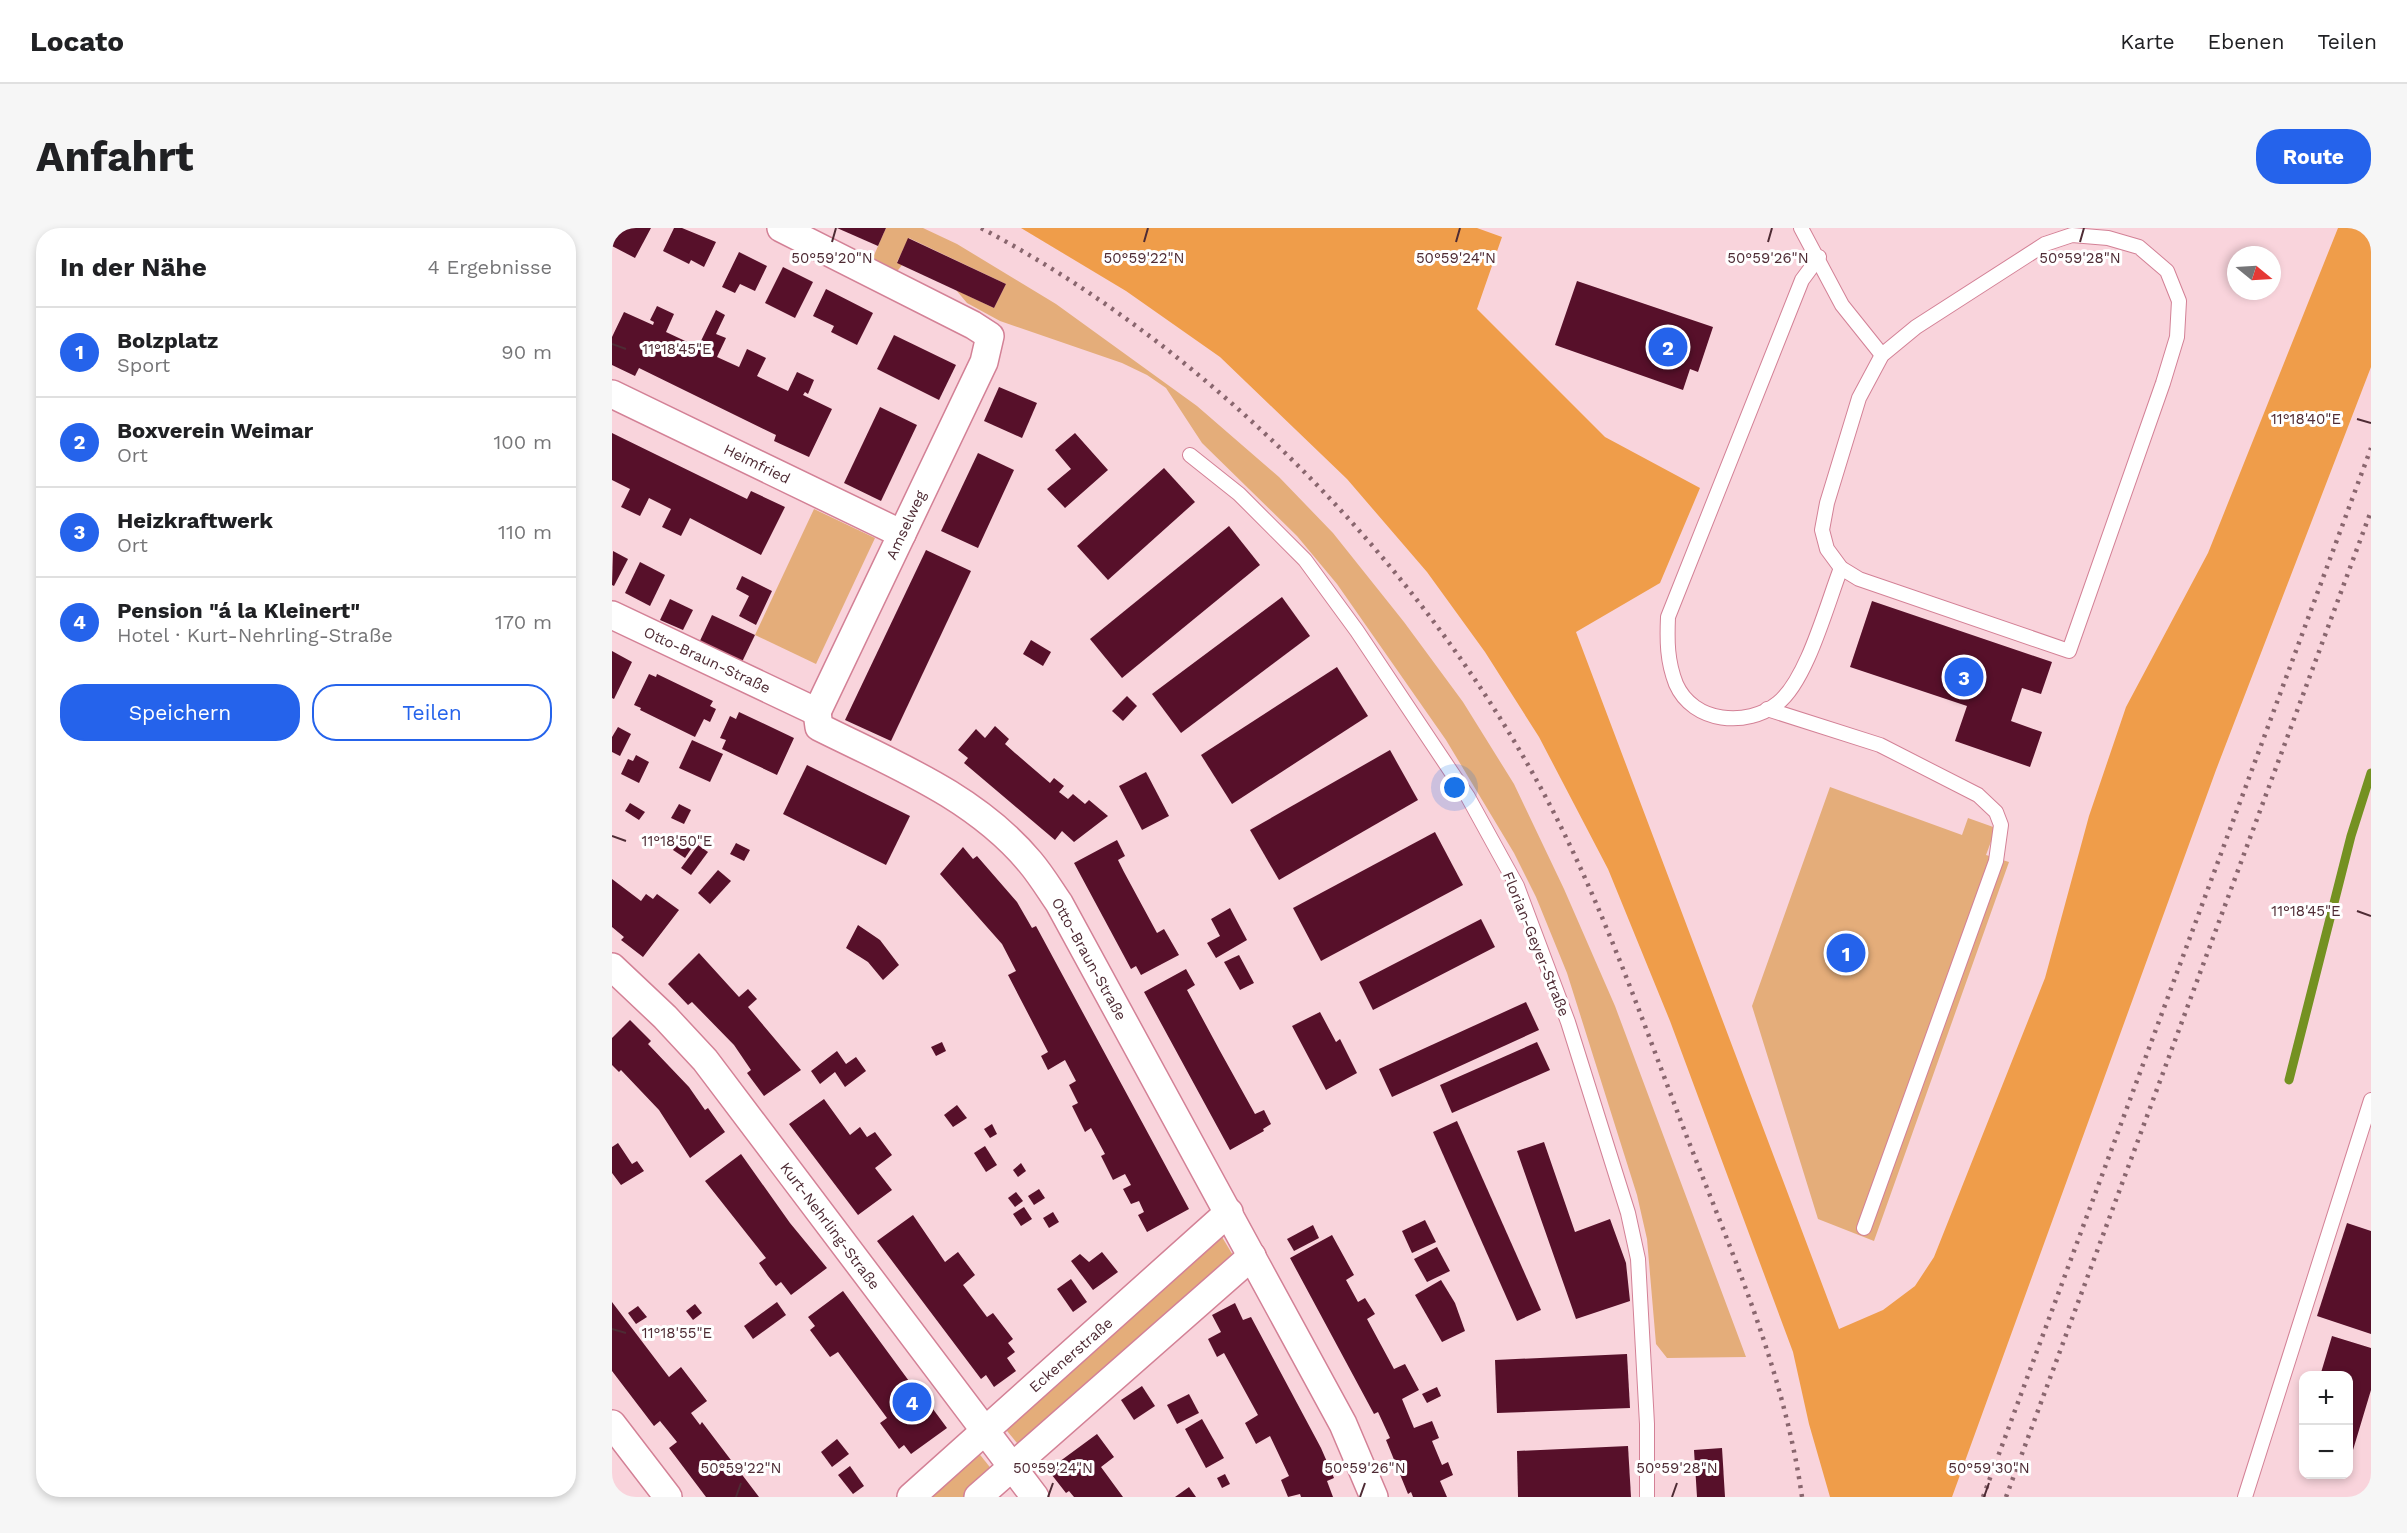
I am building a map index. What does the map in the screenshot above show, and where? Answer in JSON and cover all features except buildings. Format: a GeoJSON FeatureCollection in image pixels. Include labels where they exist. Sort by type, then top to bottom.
{"type":"FeatureCollection","features":[{"type":"Feature","properties":{"kind":"street","name":"Amselweg"},"geometry":{"type":"LineString","coordinates":[[781,228],[974,325],[990,336],[984,362],[817,712]]}},
{"type":"Feature","properties":{"kind":"street","name":"Heimfried"},"geometry":{"type":"LineString","coordinates":[[612,394],[902,534]]}},
{"type":"Feature","properties":{"kind":"street","name":"Otto-Braun-Straße"},"geometry":{"type":"LineString","coordinates":[[612,615],[817,712],[819,727],[940,787],[990,822],[1030,862],[1059,903],[1229,1212],[1343,1424],[1374,1497]]}},
{"type":"Feature","properties":{"kind":"street","name":"Kurt-Nehrling-Straße"},"geometry":{"type":"LineString","coordinates":[[612,967],[665,1017],[705,1060],[1035,1497]]}},
{"type":"Feature","properties":{"kind":"street","name":"Eckenerstraße"},"geometry":{"type":"LineString","coordinates":[[911,1497],[984,1430],[1107,1324],[1229,1212]]}},
{"type":"Feature","properties":{"kind":"street"},"geometry":{"type":"LineString","coordinates":[[978,1497],[1252,1256]]}},
{"type":"Feature","properties":{"kind":"street"},"geometry":{"type":"LineString","coordinates":[[612,1424],[668,1497]]}},
{"type":"Feature","properties":{"kind":"lane"},"geometry":{"type":"LineString","coordinates":[[1802,228],[1842,304],[1882,355]]}},
{"type":"Feature","properties":{"kind":"lane"},"geometry":{"type":"LineString","coordinates":[[2072,235],[2108,238],[2139,247],[2167,271],[2179,301],[2174,349],[2069,651],[1859,579],[1841,568],[1827,549],[1822,530],[1827,503],[1859,398],[1882,355],[1916,327],[2035,250],[2072,235]]}},
{"type":"Feature","properties":{"kind":"lane"},"geometry":{"type":"LineString","coordinates":[[1819,257],[1802,280],[1668,617],[1666,652],[1677,686],[1698,710],[1724,720],[1751,717],[1778,704],[1798,679],[1841,568]]}},
{"type":"Feature","properties":{"kind":"lane","name":"Florian-Geyer-Straße"},"geometry":{"type":"LineString","coordinates":[[1190,455],[1239,494],[1305,560],[1357,631],[1462,788],[1517,886],[1568,1022],[1628,1213],[1638,1259],[1647,1424],[1647,1497]]}},
{"type":"Feature","properties":{"kind":"lane"},"geometry":{"type":"LineString","coordinates":[[1767,709],[1880,745],[1978,795],[1996,812],[2001,825],[1996,861],[1864,1228]]}},
{"type":"Feature","properties":{"kind":"lane"},"geometry":{"type":"LineString","coordinates":[[2245,1497],[2371,1100]]}},
{"type":"Feature","properties":{"kind":"shaded area"},"geometry":{"type":"Polygon","coordinates":[[[886,228],[923,228],[957,244],[1056,304],[1197,406],[1279,477],[1333,533],[1404,622],[1463,702],[1514,784],[1564,889],[1615,1006],[1746,1357],[1667,1358],[1656,1344],[1647,1239],[1637,1195],[1567,973],[1536,897],[1514,853],[1446,740],[1337,584],[1297,536],[1202,443],[1166,388],[1147,375],[1122,363],[1000,321],[967,303],[956,290],[994,308],[1006,284],[909,238],[897,262],[902,265],[895,274],[871,262],[886,228]]]}},
{"type":"Feature","properties":{"kind":"shaded area"},"geometry":{"type":"Polygon","coordinates":[[[1021,228],[1477,228],[1502,237],[1477,309],[1605,437],[1700,488],[1660,583],[1576,632],[1839,1329],[1883,1310],[1915,1286],[1934,1257],[2045,978],[2089,816],[2126,707],[2208,553],[2338,228],[2371,228],[2371,367],[2216,770],[1952,1497],[1830,1497],[1809,1424],[1793,1352],[1670,1021],[1608,869],[1539,737],[1485,652],[1427,572],[1347,479],[1220,357],[1126,291],[1021,228]]]}},
{"type":"Feature","properties":{"kind":"shaded area"},"geometry":{"type":"Polygon","coordinates":[[[814,509],[875,538],[816,664],[755,635],[814,509]]]}},
{"type":"Feature","properties":{"kind":"shaded area"},"geometry":{"type":"Polygon","coordinates":[[[1830,787],[1962,835],[1968,818],[1996,828],[1986,855],[2009,862],[1874,1241],[1818,1219],[1752,1006],[1830,787]]]}},
{"type":"Feature","properties":{"kind":"shaded area"},"geometry":{"type":"Polygon","coordinates":[[[1219,1232],[1234,1257],[1021,1448],[1003,1426],[1219,1232]]]}},
{"type":"Feature","properties":{"kind":"shaded area"},"geometry":{"type":"Polygon","coordinates":[[[977,1451],[993,1471],[965,1497],[925,1497],[977,1451]]]}},
{"type":"Feature","properties":{"kind":"waterway"},"geometry":{"type":"LineString","coordinates":[[2289,1080],[2351,836],[2371,773]]}},
{"type":"Feature","properties":{"kind":"railway"},"geometry":{"type":"LineString","coordinates":[[981,228],[1070,280],[1156,341],[1238,409],[1316,484],[1388,564],[1454,649],[1511,737],[1579,864],[1627,978],[1754,1312],[1783,1403],[1802,1497]]}},
{"type":"Feature","properties":{"kind":"railway"},"geometry":{"type":"LineString","coordinates":[[1983,1497],[2371,448]]}},
{"type":"Feature","properties":{"kind":"railway"},"geometry":{"type":"LineString","coordinates":[[2006,1497],[2371,511]]}},
{"type":"Feature","properties":{"kind":"place","name":"Boxverein Weimar"},"geometry":{"type":"Point","coordinates":[1668,347]}},
{"type":"Feature","properties":{"kind":"place","name":"Heizkraftwerk"},"geometry":{"type":"Point","coordinates":[1964,677]}},
{"type":"Feature","properties":{"kind":"place","name":"Bolzplatz"},"geometry":{"type":"Point","coordinates":[1846,953]}},
{"type":"Feature","properties":{"kind":"place","name":"Pension \"á la Kleinert\""},"geometry":{"type":"Point","coordinates":[912,1402]}}]}
